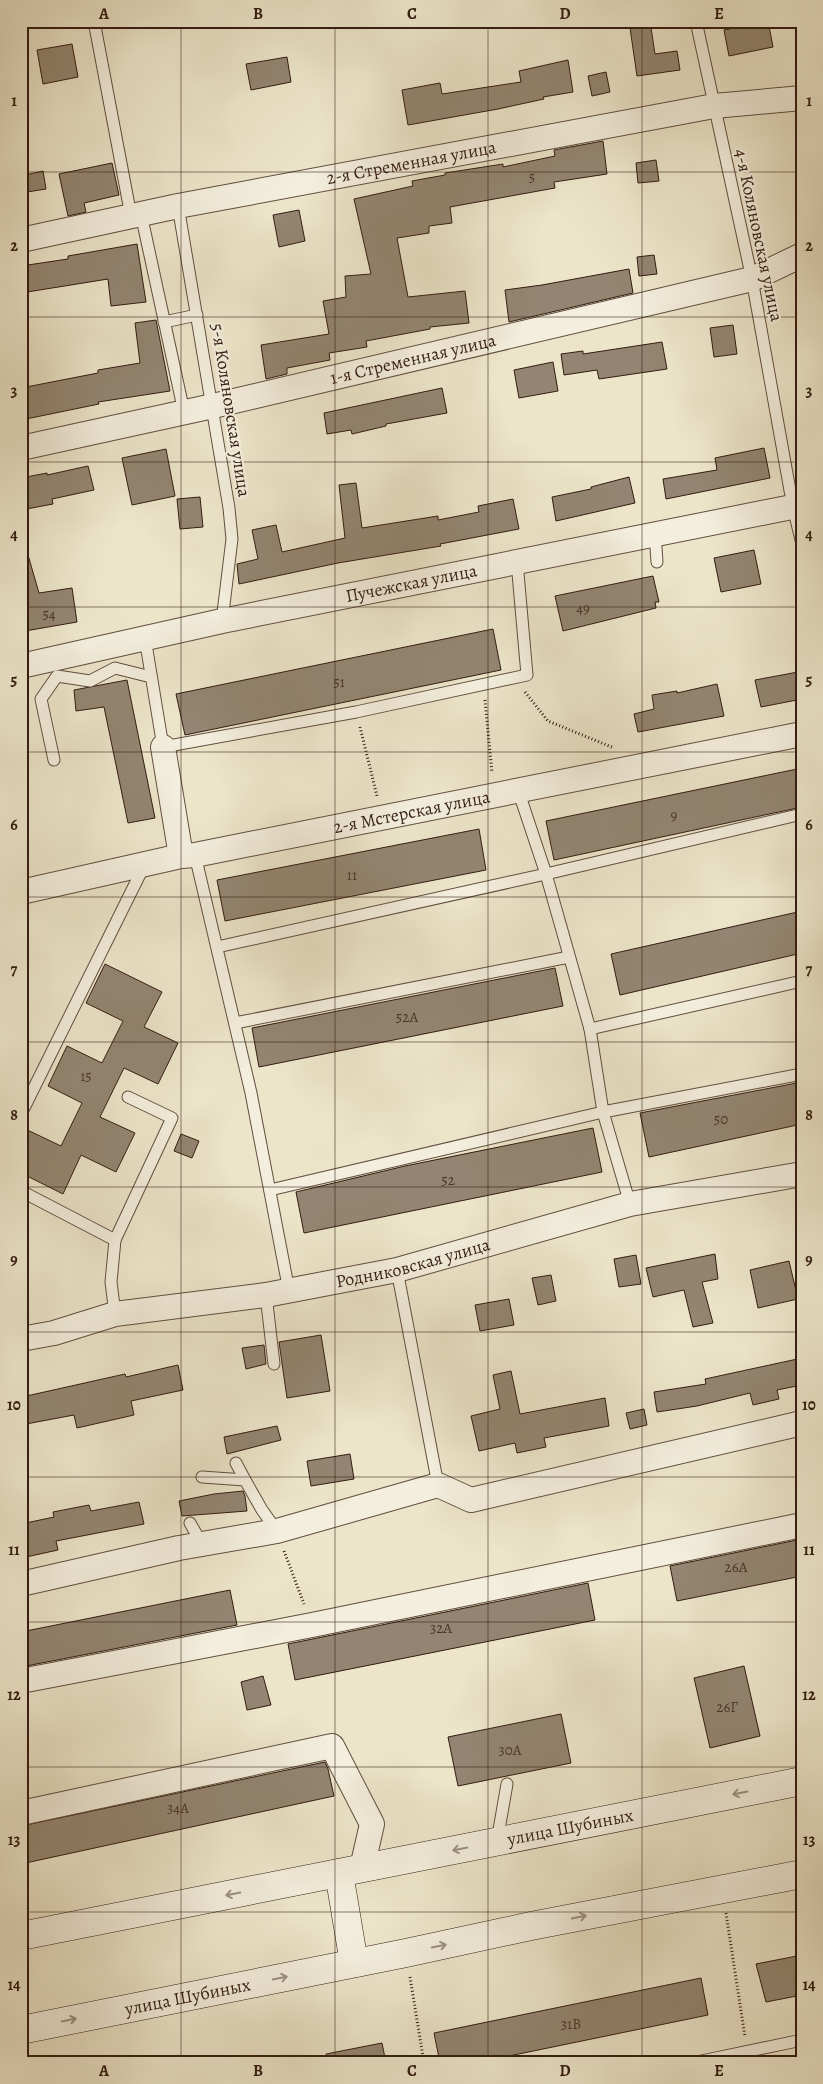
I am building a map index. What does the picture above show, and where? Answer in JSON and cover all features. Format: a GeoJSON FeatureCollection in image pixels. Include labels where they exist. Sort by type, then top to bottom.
{"type":"FeatureCollection","features":[{"type":"Feature","properties":{"kind":"main road","name":"улица Шубиных"},"geometry":{"type":"LineString","coordinates":[[21,1936],[802,1781]]}},
{"type":"Feature","properties":{"kind":"main road"},"geometry":{"type":"LineString","coordinates":[[351,1870],[354,1964]]}},
{"type":"Feature","properties":{"kind":"main road","name":"улица Шубиных"},"geometry":{"type":"LineString","coordinates":[[21,2030],[354,1964],[531,1926],[802,1874]]}},
{"type":"Feature","properties":{"kind":"street","name":"2-я Стременная улица"},"geometry":{"type":"LineString","coordinates":[[21,240],[178,206],[714,106],[802,98]]}},
{"type":"Feature","properties":{"kind":"street","name":"1-я Стременная улица"},"geometry":{"type":"LineString","coordinates":[[21,448],[213,406],[752,278],[802,255]]}},
{"type":"Feature","properties":{"kind":"street","name":"Пучежская улица"},"geometry":{"type":"LineString","coordinates":[[21,666],[222,621],[798,506]]}},
{"type":"Feature","properties":{"kind":"street","name":"2-я Мстерская улица"},"geometry":{"type":"LineString","coordinates":[[21,892],[145,864],[802,734]]}},
{"type":"Feature","properties":{"kind":"street"},"geometry":{"type":"LineString","coordinates":[[163,747],[188,856]]}},
{"type":"Feature","properties":{"kind":"street","name":"Родниковская улица"},"geometry":{"type":"LineString","coordinates":[[21,1339],[54,1333],[115,1314],[277,1293],[398,1270],[630,1204],[802,1174]]}},
{"type":"Feature","properties":{"kind":"street"},"geometry":{"type":"LineString","coordinates":[[21,1584],[202,1544],[277,1531],[438,1485],[471,1500],[802,1423]]}},
{"type":"Feature","properties":{"kind":"street"},"geometry":{"type":"LineString","coordinates":[[21,1681],[312,1626],[802,1525]]}},
{"type":"Feature","properties":{"kind":"street"},"geometry":{"type":"LineString","coordinates":[[21,1813],[332,1746],[372,1824],[351,1870]]}},
{"type":"Feature","properties":{"kind":"lane"},"geometry":{"type":"LineString","coordinates":[[94,21],[136,215],[164,322],[184,412]]}},
{"type":"Feature","properties":{"kind":"lane","name":"4-я Коляновская улица"},"geometry":{"type":"LineString","coordinates":[[696,21],[752,278],[798,506],[802,544]]}},
{"type":"Feature","properties":{"kind":"lane","name":"5-я Коляновская улица"},"geometry":{"type":"LineString","coordinates":[[178,206],[229,508],[232,540],[222,621]]}},
{"type":"Feature","properties":{"kind":"lane"},"geometry":{"type":"LineString","coordinates":[[164,322],[197,315]]}},
{"type":"Feature","properties":{"kind":"lane"},"geometry":{"type":"LineString","coordinates":[[655,534],[657,562]]}},
{"type":"Feature","properties":{"kind":"lane"},"geometry":{"type":"LineString","coordinates":[[144,638],[163,747],[356,712],[527,675],[517,562]]}},
{"type":"Feature","properties":{"kind":"lane"},"geometry":{"type":"LineString","coordinates":[[54,760],[41,699],[58,676],[90,681],[115,668],[151,677]]}},
{"type":"Feature","properties":{"kind":"lane"},"geometry":{"type":"LineString","coordinates":[[518,790],[546,874],[590,1029],[603,1112],[630,1204]]}},
{"type":"Feature","properties":{"kind":"lane"},"geometry":{"type":"LineString","coordinates":[[217,947],[546,874],[802,814]]}},
{"type":"Feature","properties":{"kind":"lane"},"geometry":{"type":"LineString","coordinates":[[188,856],[217,947],[270,1190],[277,1293],[274,1364]]}},
{"type":"Feature","properties":{"kind":"lane"},"geometry":{"type":"LineString","coordinates":[[21,1114],[145,864]]}},
{"type":"Feature","properties":{"kind":"lane"},"geometry":{"type":"LineString","coordinates":[[235,1023],[569,957]]}},
{"type":"Feature","properties":{"kind":"lane"},"geometry":{"type":"LineString","coordinates":[[590,1029],[802,981]]}},
{"type":"Feature","properties":{"kind":"lane"},"geometry":{"type":"LineString","coordinates":[[270,1190],[603,1112],[802,1074]]}},
{"type":"Feature","properties":{"kind":"lane"},"geometry":{"type":"LineString","coordinates":[[115,1314],[111,1282],[114,1240],[172,1118],[128,1097]]}},
{"type":"Feature","properties":{"kind":"lane"},"geometry":{"type":"LineString","coordinates":[[21,1191],[114,1240]]}},
{"type":"Feature","properties":{"kind":"lane"},"geometry":{"type":"LineString","coordinates":[[398,1270],[438,1485]]}},
{"type":"Feature","properties":{"kind":"lane"},"geometry":{"type":"LineString","coordinates":[[236,1463],[262,1510],[277,1531]]}},
{"type":"Feature","properties":{"kind":"lane"},"geometry":{"type":"LineString","coordinates":[[202,1476],[245,1480]]}},
{"type":"Feature","properties":{"kind":"lane"},"geometry":{"type":"LineString","coordinates":[[190,1523],[202,1544]]}},
{"type":"Feature","properties":{"kind":"lane"},"geometry":{"type":"LineString","coordinates":[[497,1841],[507,1784]]}},
{"type":"Feature","properties":{"kind":"lane"},"geometry":{"type":"LineString","coordinates":[[692,2063],[749,2057],[802,2040]]}},
{"type":"Feature","properties":{"kind":"path"},"geometry":{"type":"LineString","coordinates":[[513,678],[548,721],[618,749]]}},
{"type":"Feature","properties":{"kind":"path"},"geometry":{"type":"LineString","coordinates":[[483,684],[494,795]]}},
{"type":"Feature","properties":{"kind":"path"},"geometry":{"type":"LineString","coordinates":[[356,712],[383,817]]}},
{"type":"Feature","properties":{"kind":"path"},"geometry":{"type":"LineString","coordinates":[[277,1531],[312,1626]]}},
{"type":"Feature","properties":{"kind":"path"},"geometry":{"type":"LineString","coordinates":[[726,1914],[749,2057]]}},
{"type":"Feature","properties":{"kind":"path"},"geometry":{"type":"LineString","coordinates":[[410,1972],[424,2063]]}},
{"type":"Feature","properties":{"kind":"building"},"geometry":{"type":"Polygon","coordinates":[[[629,21],[650,21],[655,54],[677,51],[680,70],[637,76],[629,21]]]}},
{"type":"Feature","properties":{"kind":"building"},"geometry":{"type":"Polygon","coordinates":[[[768,21],[773,47],[729,56],[724,30],[768,21]]]}},
{"type":"Feature","properties":{"kind":"building"},"geometry":{"type":"Polygon","coordinates":[[[72,44],[78,77],[43,84],[37,50],[72,44]]]}},
{"type":"Feature","properties":{"kind":"building"},"geometry":{"type":"Polygon","coordinates":[[[287,57],[291,82],[251,90],[246,64],[287,57]]]}},
{"type":"Feature","properties":{"kind":"building"},"geometry":{"type":"Polygon","coordinates":[[[568,60],[573,92],[543,97],[544,99],[498,109],[408,125],[402,90],[440,83],[442,94],[521,82],[519,71],[568,60]]]}},
{"type":"Feature","properties":{"kind":"building"},"geometry":{"type":"Polygon","coordinates":[[[606,72],[610,92],[592,96],[588,76],[606,72]]]}},
{"type":"Feature","properties":{"kind":"building"},"geometry":{"type":"Polygon","coordinates":[[[603,141],[607,174],[554,182],[555,188],[450,207],[452,223],[429,226],[429,233],[397,238],[408,297],[465,291],[469,323],[430,327],[430,329],[366,341],[367,347],[329,353],[330,360],[287,368],[287,374],[266,379],[261,345],[329,334],[323,301],[346,297],[345,276],[371,274],[354,199],[413,186],[412,181],[445,175],[445,173],[503,164],[503,167],[555,156],[554,150],[603,141]]]}},
{"type":"Feature","properties":{"kind":"building"},"geometry":{"type":"Polygon","coordinates":[[[656,160],[659,181],[638,183],[636,163],[656,160]]]}},
{"type":"Feature","properties":{"kind":"building"},"geometry":{"type":"Polygon","coordinates":[[[112,163],[119,195],[84,203],[86,212],[68,216],[59,174],[112,163]]]}},
{"type":"Feature","properties":{"kind":"building"},"geometry":{"type":"Polygon","coordinates":[[[43,171],[46,189],[21,193],[21,176],[43,171]]]}},
{"type":"Feature","properties":{"kind":"building"},"geometry":{"type":"Polygon","coordinates":[[[299,210],[305,241],[279,247],[273,215],[299,210]]]}},
{"type":"Feature","properties":{"kind":"building"},"geometry":{"type":"Polygon","coordinates":[[[137,244],[146,302],[111,306],[108,279],[21,293],[21,266],[68,259],[68,256],[137,244]]]}},
{"type":"Feature","properties":{"kind":"building"},"geometry":{"type":"Polygon","coordinates":[[[654,255],[657,274],[639,276],[637,257],[654,255]]]}},
{"type":"Feature","properties":{"kind":"building"},"geometry":{"type":"Polygon","coordinates":[[[629,269],[633,293],[509,322],[505,290],[629,269]]]}},
{"type":"Feature","properties":{"kind":"building"},"geometry":{"type":"Polygon","coordinates":[[[156,320],[170,391],[98,402],[99,404],[21,420],[21,388],[98,373],[98,370],[140,363],[135,323],[156,320]]]}},
{"type":"Feature","properties":{"kind":"building"},"geometry":{"type":"Polygon","coordinates":[[[733,325],[737,354],[714,357],[710,328],[733,325]]]}},
{"type":"Feature","properties":{"kind":"building"},"geometry":{"type":"Polygon","coordinates":[[[662,342],[667,369],[599,379],[597,370],[564,375],[561,354],[583,351],[583,354],[662,342]]]}},
{"type":"Feature","properties":{"kind":"building"},"geometry":{"type":"Polygon","coordinates":[[[553,362],[558,391],[519,398],[514,370],[553,362]]]}},
{"type":"Feature","properties":{"kind":"building"},"geometry":{"type":"Polygon","coordinates":[[[442,388],[447,413],[386,424],[386,426],[352,434],[351,430],[327,434],[324,413],[442,388]]]}},
{"type":"Feature","properties":{"kind":"building"},"geometry":{"type":"Polygon","coordinates":[[[764,448],[770,478],[666,499],[663,479],[717,470],[715,458],[764,448]]]}},
{"type":"Feature","properties":{"kind":"building"},"geometry":{"type":"Polygon","coordinates":[[[166,449],[175,496],[132,505],[122,458],[166,449]]]}},
{"type":"Feature","properties":{"kind":"building"},"geometry":{"type":"Polygon","coordinates":[[[88,466],[94,490],[52,499],[53,504],[21,510],[21,478],[47,473],[47,475],[88,466]]]}},
{"type":"Feature","properties":{"kind":"building"},"geometry":{"type":"Polygon","coordinates":[[[629,477],[635,503],[556,521],[552,497],[591,489],[591,487],[629,477]]]}},
{"type":"Feature","properties":{"kind":"building"},"geometry":{"type":"Polygon","coordinates":[[[356,483],[362,528],[438,516],[438,520],[479,512],[478,506],[513,499],[519,529],[440,544],[441,546],[338,563],[239,584],[237,564],[258,559],[252,530],[276,525],[282,552],[345,538],[339,485],[356,483]]]}},
{"type":"Feature","properties":{"kind":"building"},"geometry":{"type":"Polygon","coordinates":[[[200,497],[203,527],[180,529],[177,499],[200,497]]]}},
{"type":"Feature","properties":{"kind":"building"},"geometry":{"type":"Polygon","coordinates":[[[26,548],[39,593],[72,588],[77,622],[25,631],[21,605],[21,549],[26,548]]]}},
{"type":"Feature","properties":{"kind":"building"},"geometry":{"type":"Polygon","coordinates":[[[754,550],[761,584],[721,592],[714,558],[754,550]]]}},
{"type":"Feature","properties":{"kind":"building"},"geometry":{"type":"Polygon","coordinates":[[[653,576],[659,602],[655,602],[656,608],[563,631],[555,596],[653,576]]]}},
{"type":"Feature","properties":{"kind":"building"},"geometry":{"type":"Polygon","coordinates":[[[493,629],[501,670],[185,735],[176,694],[493,629]]]}},
{"type":"Feature","properties":{"kind":"building"},"geometry":{"type":"Polygon","coordinates":[[[798,672],[802,699],[761,707],[755,680],[798,672]]]}},
{"type":"Feature","properties":{"kind":"building"},"geometry":{"type":"Polygon","coordinates":[[[127,680],[155,818],[128,823],[104,707],[76,711],[74,690],[127,680]]]}},
{"type":"Feature","properties":{"kind":"building"},"geometry":{"type":"Polygon","coordinates":[[[717,684],[724,716],[638,732],[634,714],[654,709],[652,695],[677,691],[677,693],[717,684]]]}},
{"type":"Feature","properties":{"kind":"building"},"geometry":{"type":"Polygon","coordinates":[[[802,768],[802,807],[554,860],[546,821],[802,768]]]}},
{"type":"Feature","properties":{"kind":"building"},"geometry":{"type":"Polygon","coordinates":[[[479,829],[486,870],[225,921],[217,880],[479,829]]]}},
{"type":"Feature","properties":{"kind":"building"},"geometry":{"type":"Polygon","coordinates":[[[802,911],[802,953],[620,995],[611,954],[802,911]]]}},
{"type":"Feature","properties":{"kind":"building"},"geometry":{"type":"Polygon","coordinates":[[[105,964],[162,992],[144,1027],[178,1043],[158,1084],[124,1068],[100,1117],[135,1133],[116,1172],[81,1155],[63,1194],[21,1173],[21,1127],[61,1146],[82,1103],[48,1086],[67,1046],[102,1063],[123,1021],[86,1003],[105,964]]]}},
{"type":"Feature","properties":{"kind":"building"},"geometry":{"type":"Polygon","coordinates":[[[555,968],[563,1006],[259,1067],[252,1028],[555,968]]]}},
{"type":"Feature","properties":{"kind":"building"},"geometry":{"type":"Polygon","coordinates":[[[802,1082],[802,1124],[649,1157],[640,1113],[802,1082]]]}},
{"type":"Feature","properties":{"kind":"building"},"geometry":{"type":"Polygon","coordinates":[[[593,1128],[602,1172],[304,1233],[296,1192],[405,1166],[593,1128]]]}},
{"type":"Feature","properties":{"kind":"building"},"geometry":{"type":"Polygon","coordinates":[[[181,1134],[199,1141],[192,1158],[174,1151],[181,1134]]]}},
{"type":"Feature","properties":{"kind":"building"},"geometry":{"type":"Polygon","coordinates":[[[715,1254],[718,1279],[702,1282],[713,1323],[693,1327],[684,1290],[653,1297],[646,1268],[715,1254]]]}},
{"type":"Feature","properties":{"kind":"building"},"geometry":{"type":"Polygon","coordinates":[[[636,1255],[641,1284],[619,1287],[614,1259],[636,1255]]]}},
{"type":"Feature","properties":{"kind":"building"},"geometry":{"type":"Polygon","coordinates":[[[789,1261],[798,1299],[758,1308],[750,1270],[789,1261]]]}},
{"type":"Feature","properties":{"kind":"building"},"geometry":{"type":"Polygon","coordinates":[[[551,1275],[556,1301],[538,1305],[532,1278],[551,1275]]]}},
{"type":"Feature","properties":{"kind":"building"},"geometry":{"type":"Polygon","coordinates":[[[509,1299],[514,1325],[480,1331],[475,1305],[509,1299]]]}},
{"type":"Feature","properties":{"kind":"building"},"geometry":{"type":"Polygon","coordinates":[[[321,1335],[330,1391],[287,1398],[279,1342],[321,1335]]]}},
{"type":"Feature","properties":{"kind":"building"},"geometry":{"type":"Polygon","coordinates":[[[264,1345],[266,1364],[246,1369],[242,1348],[264,1345]]]}},
{"type":"Feature","properties":{"kind":"building"},"geometry":{"type":"Polygon","coordinates":[[[802,1358],[802,1385],[777,1390],[779,1399],[753,1405],[750,1393],[697,1406],[657,1412],[654,1392],[706,1384],[705,1379],[802,1358]]]}},
{"type":"Feature","properties":{"kind":"building"},"geometry":{"type":"Polygon","coordinates":[[[178,1365],[183,1390],[131,1401],[134,1415],[77,1428],[74,1415],[26,1424],[22,1397],[125,1374],[126,1377],[178,1365]]]}},
{"type":"Feature","properties":{"kind":"building"},"geometry":{"type":"Polygon","coordinates":[[[511,1371],[520,1414],[605,1398],[609,1426],[544,1438],[546,1447],[517,1453],[515,1443],[479,1451],[471,1416],[500,1409],[493,1375],[511,1371]]]}},
{"type":"Feature","properties":{"kind":"building"},"geometry":{"type":"Polygon","coordinates":[[[644,1409],[647,1425],[630,1429],[626,1413],[644,1409]]]}},
{"type":"Feature","properties":{"kind":"building"},"geometry":{"type":"Polygon","coordinates":[[[277,1426],[281,1440],[227,1454],[224,1437],[277,1426]]]}},
{"type":"Feature","properties":{"kind":"building"},"geometry":{"type":"Polygon","coordinates":[[[350,1454],[354,1479],[311,1486],[307,1461],[350,1454]]]}},
{"type":"Feature","properties":{"kind":"building"},"geometry":{"type":"Polygon","coordinates":[[[243,1491],[247,1511],[182,1516],[179,1501],[214,1494],[243,1491]]]}},
{"type":"Feature","properties":{"kind":"building"},"geometry":{"type":"Polygon","coordinates":[[[139,1502],[144,1524],[56,1541],[58,1550],[26,1557],[24,1550],[21,1550],[21,1524],[54,1517],[53,1512],[89,1505],[91,1511],[139,1502]]]}},
{"type":"Feature","properties":{"kind":"building"},"geometry":{"type":"Polygon","coordinates":[[[802,1539],[802,1576],[677,1601],[670,1566],[802,1539]]]}},
{"type":"Feature","properties":{"kind":"building"},"geometry":{"type":"Polygon","coordinates":[[[588,1583],[595,1620],[295,1680],[288,1644],[588,1583]]]}},
{"type":"Feature","properties":{"kind":"building"},"geometry":{"type":"Polygon","coordinates":[[[230,1590],[237,1625],[21,1667],[21,1632],[230,1590]]]}},
{"type":"Feature","properties":{"kind":"building"},"geometry":{"type":"Polygon","coordinates":[[[744,1666],[760,1736],[710,1748],[694,1678],[744,1666]]]}},
{"type":"Feature","properties":{"kind":"building"},"geometry":{"type":"Polygon","coordinates":[[[263,1676],[271,1705],[247,1710],[241,1682],[263,1676]]]}},
{"type":"Feature","properties":{"kind":"building"},"geometry":{"type":"Polygon","coordinates":[[[561,1714],[571,1763],[458,1786],[448,1737],[561,1714]]]}},
{"type":"Feature","properties":{"kind":"building"},"geometry":{"type":"Polygon","coordinates":[[[325,1762],[334,1796],[21,1864],[21,1826],[325,1762]]]}},
{"type":"Feature","properties":{"kind":"building"},"geometry":{"type":"Polygon","coordinates":[[[802,1955],[802,1995],[766,2002],[756,1964],[802,1955]]]}},
{"type":"Feature","properties":{"kind":"building"},"geometry":{"type":"Polygon","coordinates":[[[701,1978],[708,2015],[475,2063],[440,2063],[434,2033],[701,1978]]]}},
{"type":"Feature","properties":{"kind":"building"},"geometry":{"type":"Polygon","coordinates":[[[382,2043],[386,2063],[327,2063],[326,2054],[382,2043]]]}}]}
